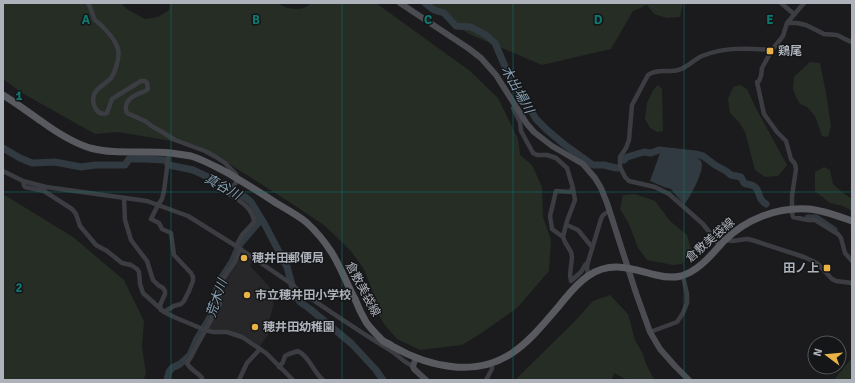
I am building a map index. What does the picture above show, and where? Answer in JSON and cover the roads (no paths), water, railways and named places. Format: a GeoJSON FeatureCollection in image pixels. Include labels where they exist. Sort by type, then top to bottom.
{"type":"FeatureCollection","features":[{"type":"Feature","properties":{"kind":"main road","name":"倉敷美袋線"},"geometry":{"type":"LineString","coordinates":[[3,95],[59,134],[87,147],[100,150],[190,156],[209,163],[304,221],[318,234],[332,253],[367,322],[384,342],[416,358],[455,367],[474,366],[492,362],[504,358],[524,345],[538,331],[576,286],[588,276],[599,270],[616,266],[665,277],[683,276],[697,268],[727,238],[741,227],[759,217],[777,212],[810,209],[852,221]]}},
{"type":"Feature","properties":{"kind":"street"},"geometry":{"type":"LineString","coordinates":[[88,3],[92,8],[96,21],[110,35],[119,50],[118,61],[112,77],[96,90],[94,94],[94,105],[97,110],[102,114],[107,113],[112,99],[139,82],[145,81],[148,89],[132,98],[127,104],[127,113],[145,121],[175,140],[205,150],[225,163],[236,174],[237,181],[229,194],[249,209],[254,218],[254,222],[242,235],[235,262],[219,285],[220,304],[204,329],[187,363],[188,366],[200,374],[202,378],[201,380]]}},
{"type":"Feature","properties":{"kind":"street"},"geometry":{"type":"LineString","coordinates":[[400,3],[481,58],[503,84],[527,124],[534,132],[552,146],[583,164],[595,178],[601,188],[650,332],[660,349],[689,380]]}},
{"type":"Feature","properties":{"kind":"street"},"geometry":{"type":"LineString","coordinates":[[781,3],[794,14]]}},
{"type":"Feature","properties":{"kind":"street"},"geometry":{"type":"LineString","coordinates":[[792,205],[796,169],[795,164],[791,159],[786,141],[777,132],[764,114],[757,82],[761,76],[762,68],[772,50],[783,36],[787,23],[804,3]]}},
{"type":"Feature","properties":{"kind":"street"},"geometry":{"type":"LineString","coordinates":[[787,23],[806,25],[824,34],[837,35],[852,42]]}},
{"type":"Feature","properties":{"kind":"street"},"geometry":{"type":"LineString","coordinates":[[720,246],[703,224],[669,194],[655,187],[629,181],[625,177],[620,167],[620,157],[629,140],[632,105],[648,74],[657,70],[678,70],[696,59],[714,52],[734,48],[772,50]]}},
{"type":"Feature","properties":{"kind":"street"},"geometry":{"type":"LineString","coordinates":[[503,84],[507,96],[517,114],[521,131],[533,153],[556,158],[567,168],[575,200],[563,237]]}},
{"type":"Feature","properties":{"kind":"street"},"geometry":{"type":"LineString","coordinates":[[163,311],[184,301],[193,281],[191,273],[174,255],[170,233],[162,229],[159,224],[151,219],[162,199],[168,155]]}},
{"type":"Feature","properties":{"kind":"street"},"geometry":{"type":"LineString","coordinates":[[3,171],[23,181],[46,187],[147,202],[188,216],[238,247],[293,284],[304,294],[392,352],[407,364],[413,366],[414,369],[426,380]]}},
{"type":"Feature","properties":{"kind":"street"},"geometry":{"type":"LineString","coordinates":[[23,181],[25,188],[44,191],[72,209],[76,214],[80,226],[96,245],[107,251],[122,263],[131,265],[137,269],[143,292],[163,311],[212,332],[227,332],[242,337],[266,354],[293,380]]}},
{"type":"Feature","properties":{"kind":"street"},"geometry":{"type":"LineString","coordinates":[[572,185],[571,192],[556,191],[550,216],[552,229],[563,237],[571,252],[571,281],[581,272],[588,262]]}},
{"type":"Feature","properties":{"kind":"street"},"geometry":{"type":"LineString","coordinates":[[124,198],[125,220],[131,240],[147,261],[153,280],[165,291],[165,294],[160,302],[163,311]]}},
{"type":"Feature","properties":{"kind":"street"},"geometry":{"type":"LineString","coordinates":[[588,276],[588,262],[601,219],[603,215],[609,211]]}},
{"type":"Feature","properties":{"kind":"street"},"geometry":{"type":"LineString","coordinates":[[792,213],[793,217],[815,220],[838,234],[841,238],[845,253],[852,261]]}},
{"type":"Feature","properties":{"kind":"street"},"geometry":{"type":"LineString","coordinates":[[567,225],[578,230],[592,247]]}},
{"type":"Feature","properties":{"kind":"street"},"geometry":{"type":"LineString","coordinates":[[727,238],[728,240],[732,241],[740,239],[752,240],[804,257],[817,263],[832,279],[852,283]]}},
{"type":"Feature","properties":{"kind":"street"},"geometry":{"type":"LineString","coordinates":[[650,332],[677,322],[683,313],[687,303],[687,294],[683,276]]}},
{"type":"Feature","properties":{"kind":"street"},"geometry":{"type":"LineString","coordinates":[[239,380],[247,363],[260,349]]}},
{"type":"Feature","properties":{"kind":"street"},"geometry":{"type":"LineString","coordinates":[[279,367],[285,356],[298,352],[304,354],[323,380]]}},
{"type":"Feature","properties":{"kind":"street"},"geometry":{"type":"LineString","coordinates":[[413,366],[416,358]]}},
{"type":"Feature","properties":{"kind":"street"},"geometry":{"type":"LineString","coordinates":[[486,380],[492,369],[492,362]]}},
{"type":"Feature","properties":{"kind":"waterway","name":"木出場川"},"geometry":{"type":"LineString","coordinates":[[425,3],[434,10],[444,13],[456,26],[471,27],[486,35],[495,43],[513,85],[523,97],[536,119],[547,130],[593,165],[604,165],[619,168]]}},
{"type":"Feature","properties":{"kind":"waterway","name":"真谷川"},"geometry":{"type":"LineString","coordinates":[[3,148],[32,163],[55,162],[81,167],[95,165],[125,165],[129,159],[165,160],[169,165],[193,170],[221,183],[239,195],[245,197],[251,202],[264,223],[287,267],[294,292],[300,302],[352,344],[376,370],[383,380]]}},
{"type":"Feature","properties":{"kind":"waterway","name":"木出場川"},"geometry":{"type":"LineString","coordinates":[[624,160],[627,157],[644,152],[651,153],[659,150],[703,156],[731,175],[741,177],[744,183],[755,187],[761,200],[766,204]]}},
{"type":"Feature","properties":{"kind":"waterway","name":"荒木川"},"geometry":{"type":"LineString","coordinates":[[167,380],[169,372],[172,368],[180,364],[190,355],[197,339],[215,309],[217,301],[217,286],[232,262],[240,244],[258,223],[258,214]]}},
{"type":"Feature","properties":{"kind":"waterway","name":"木出場川"},"geometry":{"type":"LineString","coordinates":[[808,218],[816,218],[834,230]]}},
{"type":"Feature","properties":{"kind":"place","name":"鶏尾"},"geometry":{"type":"Point","coordinates":[770,51]}},
{"type":"Feature","properties":{"kind":"place","name":"穂井田郵便局"},"geometry":{"type":"Point","coordinates":[244,258]}},
{"type":"Feature","properties":{"kind":"place","name":"田ノ上"},"geometry":{"type":"Point","coordinates":[827,268]}},
{"type":"Feature","properties":{"kind":"place","name":"市立穂井田小学校"},"geometry":{"type":"Point","coordinates":[247,295]}},
{"type":"Feature","properties":{"kind":"place","name":"穂井田幼稚園"},"geometry":{"type":"Point","coordinates":[255,327]}}]}
